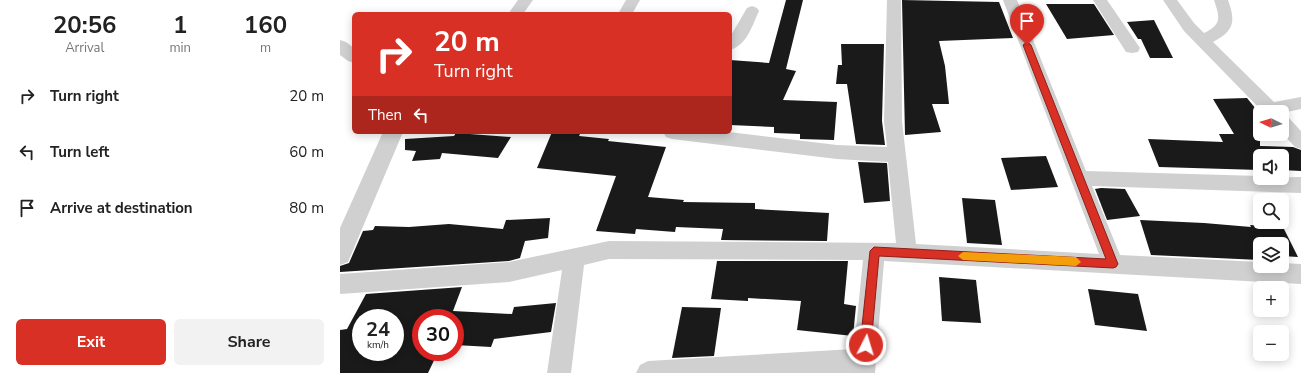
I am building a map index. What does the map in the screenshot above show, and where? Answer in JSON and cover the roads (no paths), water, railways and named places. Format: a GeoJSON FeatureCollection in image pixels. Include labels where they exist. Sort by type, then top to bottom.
{"type":"FeatureCollection","features":[{"type":"Feature","properties":{"kind":"street"},"geometry":{"type":"LineString","coordinates":[[517,12],[526,0]]}},
{"type":"Feature","properties":{"kind":"street"},"geometry":{"type":"LineString","coordinates":[[626,12],[633,0]]}},
{"type":"Feature","properties":{"kind":"street"},"geometry":{"type":"LineString","coordinates":[[894,0],[893,121],[907,253]]}},
{"type":"Feature","properties":{"kind":"street"},"geometry":{"type":"LineString","coordinates":[[1010,0],[1113,264]]}},
{"type":"Feature","properties":{"kind":"street"},"geometry":{"type":"LineString","coordinates":[[1100,0],[1132,48]]}},
{"type":"Feature","properties":{"kind":"street"},"geometry":{"type":"LineString","coordinates":[[1170,0],[1180,16],[1266,105]]}},
{"type":"Feature","properties":{"kind":"street"},"geometry":{"type":"LineString","coordinates":[[1203,40],[1222,31],[1226,23],[1221,0]]}},
{"type":"Feature","properties":{"kind":"street"},"geometry":{"type":"LineString","coordinates":[[732,43],[739,38],[752,11]]}},
{"type":"Feature","properties":{"kind":"street"},"geometry":{"type":"LineString","coordinates":[[340,46],[352,55]]}},
{"type":"Feature","properties":{"kind":"street"},"geometry":{"type":"LineString","coordinates":[[1289,106],[1301,103]]}},
{"type":"Feature","properties":{"kind":"street"},"geometry":{"type":"LineString","coordinates":[[1289,129],[1301,142]]}},
{"type":"Feature","properties":{"kind":"street"},"geometry":{"type":"LineString","coordinates":[[340,254],[392,140],[393,134]]}},
{"type":"Feature","properties":{"kind":"street"},"geometry":{"type":"LineString","coordinates":[[688,134],[837,152],[896,155]]}},
{"type":"Feature","properties":{"kind":"street"},"geometry":{"type":"LineString","coordinates":[[1079,178],[1301,185]]}},
{"type":"Feature","properties":{"kind":"street"},"geometry":{"type":"LineString","coordinates":[[340,284],[509,272],[574,258],[592,252],[609,250],[874,251],[1301,274]]}},
{"type":"Feature","properties":{"kind":"street"},"geometry":{"type":"LineString","coordinates":[[648,373],[864,367],[874,251]]}},
{"type":"Feature","properties":{"kind":"street"},"geometry":{"type":"LineString","coordinates":[[559,373],[574,258]]}}]}
